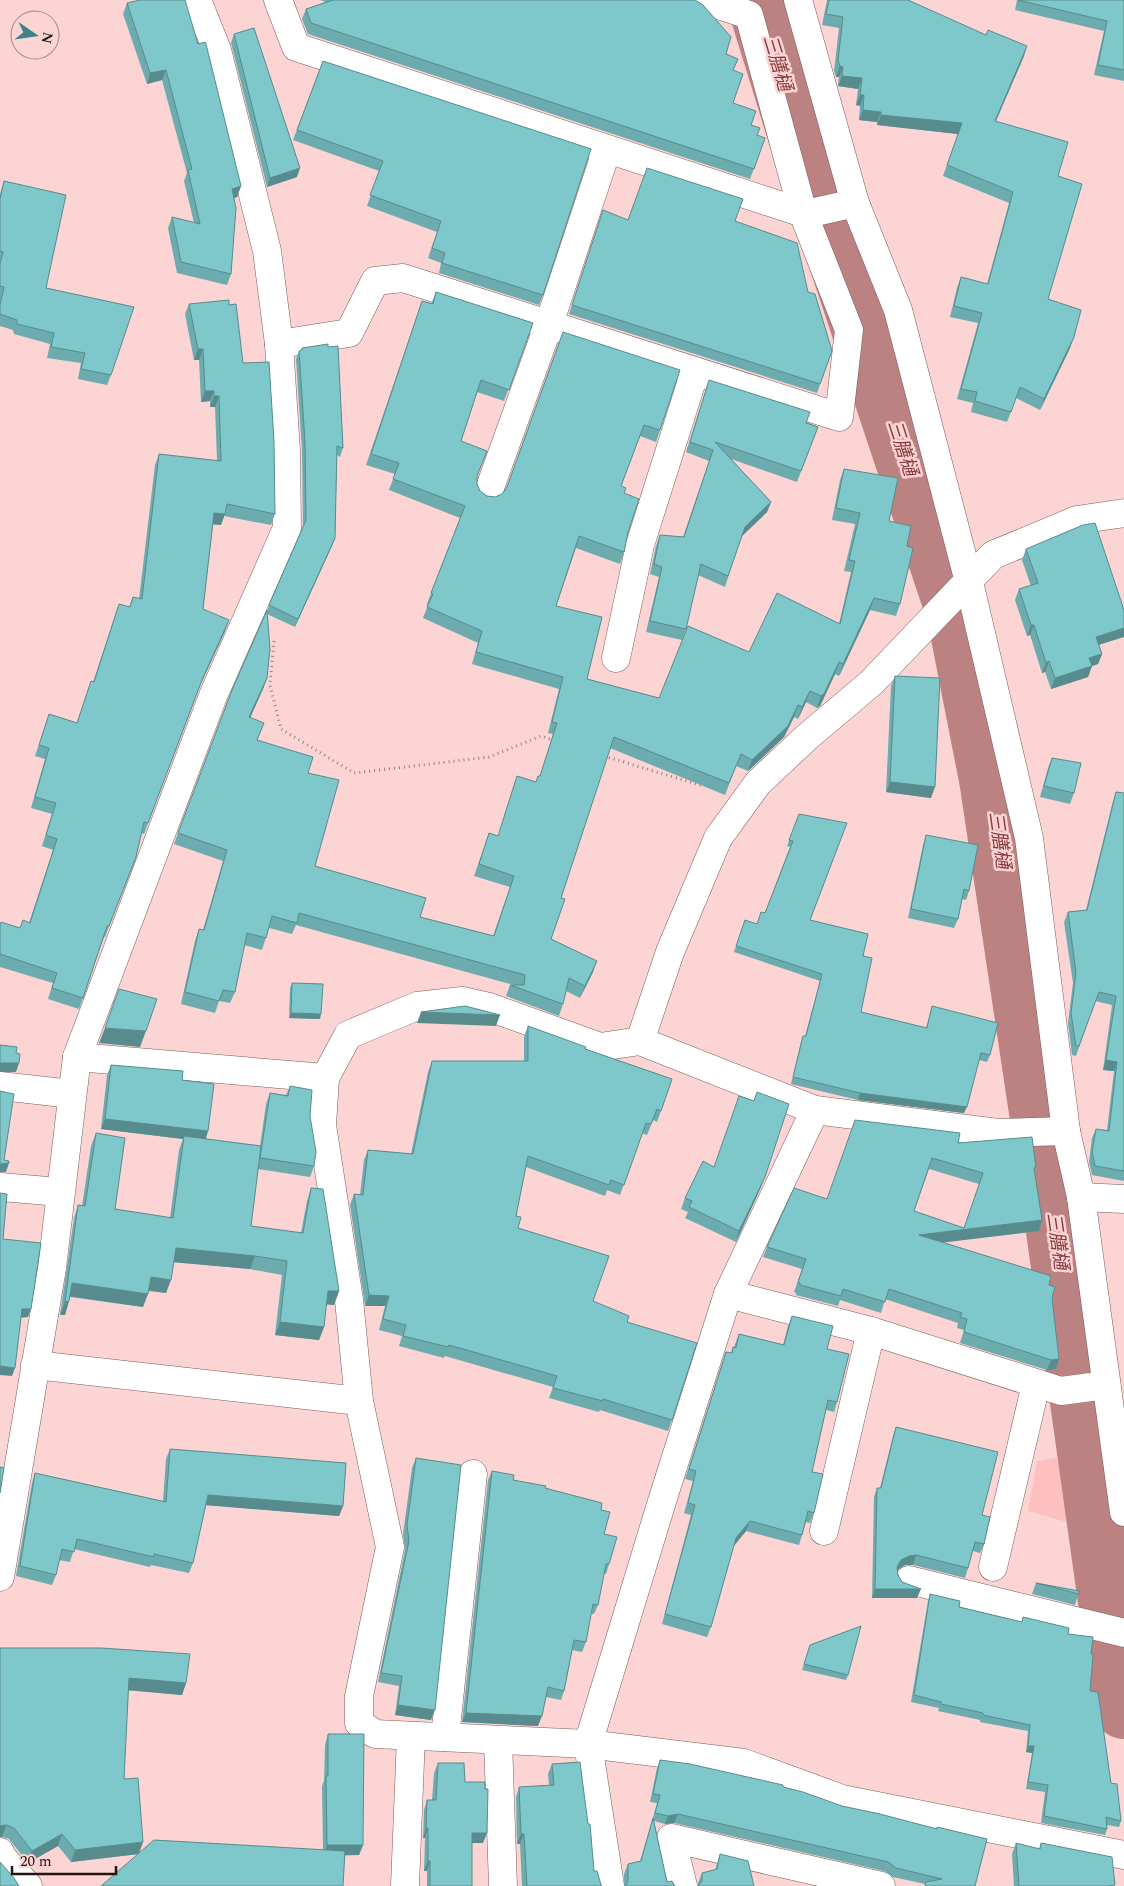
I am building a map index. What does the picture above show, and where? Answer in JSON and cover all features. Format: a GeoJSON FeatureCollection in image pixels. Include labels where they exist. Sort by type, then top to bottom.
{"type":"FeatureCollection","features":[{"type":"Feature","properties":{"kind":"street"},"geometry":{"type":"LineString","coordinates":[[0,1577],[52,1268],[77,1057],[213,696],[287,528],[286,451],[279,344],[267,251],[217,50],[197,0]]}},
{"type":"Feature","properties":{"kind":"street"},"geometry":{"type":"LineString","coordinates":[[278,0],[296,47],[607,149],[809,212],[849,204]]}},
{"type":"Feature","properties":{"kind":"street"},"geometry":{"type":"LineString","coordinates":[[279,344],[348,333],[375,281],[403,278],[839,417],[849,330],[809,212],[749,16],[703,0]]}},
{"type":"Feature","properties":{"kind":"street"},"geometry":{"type":"LineString","coordinates":[[798,0],[849,204],[898,310],[1029,838],[1051,1132],[1081,1196],[1102,1386],[1124,1512]]}},
{"type":"Feature","properties":{"kind":"street"},"geometry":{"type":"LineString","coordinates":[[488,494],[607,149]]}},
{"type":"Feature","properties":{"kind":"street"},"geometry":{"type":"LineString","coordinates":[[616,658],[640,545],[696,372]]}},
{"type":"Feature","properties":{"kind":"street"},"geometry":{"type":"LineString","coordinates":[[640,1041],[670,952],[718,838],[758,783],[793,750],[871,683],[993,555],[1077,520],[1124,513]]}},
{"type":"Feature","properties":{"kind":"street"},"geometry":{"type":"LineString","coordinates":[[1051,1132],[998,1133],[815,1110],[640,1041],[600,1047],[489,1007],[462,1001],[417,1006],[348,1035],[326,1078],[322,1126],[349,1300],[359,1401],[390,1547],[359,1696],[359,1723],[375,1734],[588,1744],[744,1763],[842,1799],[1124,1854]]}},
{"type":"Feature","properties":{"kind":"street"},"geometry":{"type":"LineString","coordinates":[[77,1057],[326,1078]]}},
{"type":"Feature","properties":{"kind":"street"},"geometry":{"type":"LineString","coordinates":[[0,1086],[72,1094]]}},
{"type":"Feature","properties":{"kind":"street"},"geometry":{"type":"LineString","coordinates":[[610,1886],[588,1744],[728,1294],[815,1110]]}},
{"type":"Feature","properties":{"kind":"street"},"geometry":{"type":"LineString","coordinates":[[0,1187],[60,1192]]}},
{"type":"Feature","properties":{"kind":"street"},"geometry":{"type":"LineString","coordinates":[[1081,1196],[1124,1199]]}},
{"type":"Feature","properties":{"kind":"street"},"geometry":{"type":"LineString","coordinates":[[728,1294],[871,1331],[1049,1388],[1102,1386]]}},
{"type":"Feature","properties":{"kind":"street"},"geometry":{"type":"LineString","coordinates":[[824,1531],[871,1331]]}},
{"type":"Feature","properties":{"kind":"street"},"geometry":{"type":"LineString","coordinates":[[35,1365],[359,1401]]}},
{"type":"Feature","properties":{"kind":"street"},"geometry":{"type":"LineString","coordinates":[[993,1567],[1049,1388]]}},
{"type":"Feature","properties":{"kind":"street"},"geometry":{"type":"LineString","coordinates":[[444,1737],[473,1474]]}},
{"type":"Feature","properties":{"kind":"street"},"geometry":{"type":"LineString","coordinates":[[909,1580],[1124,1633]]}},
{"type":"Feature","properties":{"kind":"street"},"geometry":{"type":"LineString","coordinates":[[405,1886],[411,1736]]}},
{"type":"Feature","properties":{"kind":"street"},"geometry":{"type":"LineString","coordinates":[[498,1740],[503,1886]]}},
{"type":"Feature","properties":{"kind":"street"},"geometry":{"type":"LineString","coordinates":[[683,1886],[671,1838],[881,1886]]}},
{"type":"Feature","properties":{"kind":"street"},"geometry":{"type":"LineString","coordinates":[[0,1852],[2,1858],[28,1886]]}},
{"type":"Feature","properties":{"kind":"path"},"geometry":{"type":"LineString","coordinates":[[274,640],[270,685],[281,729],[354,773],[489,757],[542,736],[560,742]]}},
{"type":"Feature","properties":{"kind":"path"},"geometry":{"type":"LineString","coordinates":[[598,754],[747,799]]}},
{"type":"Feature","properties":{"kind":"shaded area"},"geometry":{"type":"Polygon","coordinates":[[[1066,1456],[1077,1525],[1028,1511],[1037,1461],[1066,1456]]]}},
{"type":"Feature","properties":{"kind":"building"},"geometry":{"type":"Polygon","coordinates":[[[140,0],[185,0],[198,44],[205,42],[206,44],[241,186],[232,189],[236,208],[231,274],[181,262],[172,217],[200,224],[188,170],[192,169],[166,70],[150,73],[127,3],[140,0]]]}},
{"type":"Feature","properties":{"kind":"building"},"geometry":{"type":"Polygon","coordinates":[[[333,0],[695,0],[703,5],[731,37],[726,54],[738,59],[733,70],[743,74],[733,103],[756,111],[751,125],[760,128],[757,135],[765,138],[754,169],[311,23],[306,9],[333,0]]]}},
{"type":"Feature","properties":{"kind":"building"},"geometry":{"type":"Polygon","coordinates":[[[829,0],[908,0],[986,35],[988,30],[1027,46],[995,121],[1068,142],[1058,176],[1082,184],[1048,299],[1081,310],[1074,337],[1044,399],[1020,387],[1011,412],[975,401],[977,392],[961,389],[982,313],[954,306],[961,277],[988,284],[1013,192],[947,165],[962,123],[881,115],[881,112],[863,110],[864,95],[860,95],[862,78],[842,76],[843,67],[840,66],[838,60],[843,17],[826,14],[829,0]]]}},
{"type":"Feature","properties":{"kind":"building"},"geometry":{"type":"Polygon","coordinates":[[[1018,0],[1124,0],[1124,70],[1098,65],[1107,21],[1018,0]]]}},
{"type":"Feature","properties":{"kind":"building"},"geometry":{"type":"Polygon","coordinates":[[[254,28],[300,168],[270,178],[234,34],[254,28]]]}},
{"type":"Feature","properties":{"kind":"building"},"geometry":{"type":"Polygon","coordinates":[[[323,61],[591,149],[543,295],[442,263],[445,253],[432,248],[441,221],[370,195],[383,161],[297,130],[323,61]]]}},
{"type":"Feature","properties":{"kind":"building"},"geometry":{"type":"Polygon","coordinates":[[[647,168],[743,199],[735,221],[797,243],[808,292],[815,294],[832,351],[820,384],[572,305],[603,210],[628,220],[647,168]]]}},
{"type":"Feature","properties":{"kind":"building"},"geometry":{"type":"Polygon","coordinates":[[[4,181],[66,195],[46,288],[134,307],[111,375],[81,369],[85,353],[51,347],[54,333],[17,324],[17,320],[0,314],[4,287],[0,286],[0,264],[3,252],[0,251],[0,199],[4,181]]]}},
{"type":"Feature","properties":{"kind":"building"},"geometry":{"type":"Polygon","coordinates":[[[436,292],[533,323],[509,390],[481,380],[461,441],[487,451],[477,476],[477,484],[480,491],[487,496],[495,497],[502,494],[507,487],[563,332],[680,370],[660,430],[644,425],[621,486],[626,488],[624,493],[639,499],[628,532],[624,552],[579,536],[556,606],[602,617],[587,679],[659,698],[688,626],[749,652],[777,593],[840,624],[855,561],[849,560],[860,513],[836,508],[844,469],[898,478],[889,521],[911,526],[907,546],[913,548],[900,604],[874,598],[843,664],[839,662],[824,694],[821,696],[810,691],[802,707],[798,705],[788,726],[752,760],[741,754],[729,783],[614,737],[561,898],[565,899],[551,939],[597,961],[585,986],[569,978],[563,1004],[510,985],[524,985],[525,975],[299,913],[297,923],[272,916],[266,938],[247,933],[235,992],[223,990],[219,1001],[185,992],[199,929],[204,930],[227,850],[178,833],[232,690],[267,610],[270,649],[267,678],[249,717],[264,723],[257,740],[313,757],[308,773],[339,780],[315,866],[426,898],[420,917],[494,936],[514,876],[479,864],[489,833],[498,836],[517,776],[536,782],[538,776],[540,776],[557,723],[552,722],[563,677],[476,652],[482,631],[427,607],[465,506],[393,479],[399,463],[371,454],[422,301],[433,304],[436,292]]]}},
{"type":"Feature","properties":{"kind":"building"},"geometry":{"type":"Polygon","coordinates":[[[229,300],[229,305],[236,304],[243,363],[269,362],[274,441],[275,514],[227,504],[225,514],[214,513],[203,609],[229,620],[202,680],[148,823],[144,822],[136,857],[109,926],[107,926],[83,998],[52,988],[57,973],[0,954],[0,926],[1,922],[20,928],[23,920],[30,923],[57,839],[46,835],[56,803],[35,797],[49,748],[39,745],[49,714],[77,723],[91,681],[94,682],[119,604],[130,607],[133,597],[142,599],[159,454],[221,461],[219,396],[214,396],[214,391],[205,391],[203,349],[198,349],[189,304],[229,300]]]}},
{"type":"Feature","properties":{"kind":"building"},"geometry":{"type":"Polygon","coordinates":[[[328,344],[328,347],[338,346],[343,448],[337,446],[335,538],[298,619],[269,605],[306,520],[305,442],[299,351],[302,348],[328,344]]]}},
{"type":"Feature","properties":{"kind":"building"},"geometry":{"type":"Polygon","coordinates":[[[709,380],[810,412],[806,423],[818,427],[801,471],[715,442],[771,502],[745,527],[728,576],[701,564],[686,629],[650,621],[662,567],[654,564],[660,535],[684,537],[713,450],[690,442],[709,380]]]}},
{"type":"Feature","properties":{"kind":"building"},"geometry":{"type":"Polygon","coordinates":[[[1095,523],[1124,610],[1124,628],[1096,637],[1102,654],[1089,658],[1092,666],[1055,678],[1049,661],[1046,663],[1034,625],[1031,625],[1019,589],[1038,583],[1026,549],[1083,525],[1095,523]]]}},
{"type":"Feature","properties":{"kind":"building"},"geometry":{"type":"Polygon","coordinates":[[[895,676],[940,678],[935,787],[890,782],[895,676]]]}},
{"type":"Feature","properties":{"kind":"building"},"geometry":{"type":"Polygon","coordinates":[[[1052,758],[1081,763],[1074,793],[1044,786],[1052,758]]]}},
{"type":"Feature","properties":{"kind":"building"},"geometry":{"type":"Polygon","coordinates":[[[1116,792],[1124,793],[1124,1171],[1095,1166],[1092,1152],[1096,1129],[1109,1131],[1117,1062],[1106,1060],[1116,996],[1099,992],[1079,1046],[1076,1046],[1071,1013],[1076,973],[1068,912],[1087,910],[1116,792]]]}},
{"type":"Feature","properties":{"kind":"building"},"geometry":{"type":"Polygon","coordinates":[[[799,814],[847,823],[810,920],[868,934],[863,956],[872,958],[861,1012],[927,1028],[932,1006],[998,1023],[990,1055],[981,1053],[967,1107],[860,1093],[793,1077],[822,974],[736,946],[745,920],[757,924],[761,912],[765,913],[793,841],[789,840],[799,814]]]}},
{"type":"Feature","properties":{"kind":"building"},"geometry":{"type":"Polygon","coordinates":[[[926,835],[978,845],[969,891],[964,889],[958,919],[911,909],[926,835]]]}},
{"type":"Feature","properties":{"kind":"building"},"geometry":{"type":"Polygon","coordinates":[[[292,983],[323,984],[321,1014],[291,1013],[292,983]]]}},
{"type":"Feature","properties":{"kind":"building"},"geometry":{"type":"Polygon","coordinates":[[[119,989],[157,999],[146,1031],[105,1028],[119,989]]]}},
{"type":"Feature","properties":{"kind":"building"},"geometry":{"type":"Polygon","coordinates":[[[465,1006],[500,1015],[421,1012],[465,1006]]]}},
{"type":"Feature","properties":{"kind":"building"},"geometry":{"type":"Polygon","coordinates":[[[528,1026],[586,1047],[585,1049],[672,1079],[661,1111],[657,1109],[651,1124],[646,1123],[624,1185],[611,1180],[609,1185],[528,1156],[516,1216],[521,1217],[518,1228],[609,1256],[593,1301],[629,1316],[627,1322],[697,1343],[672,1420],[603,1399],[603,1401],[553,1388],[557,1376],[449,1345],[448,1347],[403,1336],[406,1325],[383,1319],[389,1296],[369,1295],[354,1194],[363,1195],[368,1150],[413,1154],[432,1061],[528,1061],[528,1026]]]}},
{"type":"Feature","properties":{"kind":"building"},"geometry":{"type":"Polygon","coordinates":[[[0,1045],[17,1047],[16,1053],[20,1054],[19,1063],[0,1063],[0,1045]]]}},
{"type":"Feature","properties":{"kind":"building"},"geometry":{"type":"Polygon","coordinates":[[[111,1065],[183,1071],[182,1080],[214,1084],[208,1131],[105,1119],[111,1065]]]}},
{"type":"Feature","properties":{"kind":"building"},"geometry":{"type":"Polygon","coordinates":[[[290,1086],[312,1090],[310,1116],[316,1152],[314,1166],[260,1158],[270,1093],[288,1096],[290,1086]]]}},
{"type":"Feature","properties":{"kind":"building"},"geometry":{"type":"Polygon","coordinates":[[[0,1091],[14,1094],[4,1160],[9,1161],[9,1163],[0,1164],[0,1091]]]}},
{"type":"Feature","properties":{"kind":"building"},"geometry":{"type":"Polygon","coordinates":[[[757,1092],[789,1104],[765,1177],[739,1231],[689,1207],[692,1201],[685,1198],[703,1161],[714,1167],[739,1096],[754,1101],[757,1092]]]}},
{"type":"Feature","properties":{"kind":"building"},"geometry":{"type":"Polygon","coordinates":[[[855,1120],[960,1133],[958,1143],[1032,1137],[1036,1167],[1034,1168],[1042,1220],[919,1235],[1051,1276],[1049,1285],[1055,1287],[1052,1298],[1059,1359],[1051,1360],[964,1332],[967,1319],[960,1317],[962,1313],[889,1289],[885,1302],[843,1289],[841,1296],[800,1285],[798,1282],[806,1259],[767,1247],[794,1188],[827,1199],[855,1120]],[[932,1158],[914,1211],[964,1228],[983,1173],[932,1158]]]}},
{"type":"Feature","properties":{"kind":"building"},"geometry":{"type":"Polygon","coordinates":[[[96,1133],[125,1138],[115,1209],[173,1218],[184,1136],[261,1146],[251,1226],[303,1233],[311,1188],[323,1189],[339,1291],[328,1291],[324,1327],[280,1322],[287,1261],[176,1248],[171,1280],[151,1277],[148,1294],[72,1283],[69,1301],[65,1302],[78,1205],[85,1206],[96,1133]]]}},
{"type":"Feature","properties":{"kind":"building"},"geometry":{"type":"Polygon","coordinates":[[[0,1193],[7,1194],[3,1239],[41,1243],[31,1309],[22,1309],[15,1368],[0,1366],[0,1193]]]}},
{"type":"Feature","properties":{"kind":"building"},"geometry":{"type":"Polygon","coordinates":[[[792,1316],[833,1326],[827,1349],[849,1354],[837,1402],[828,1400],[812,1472],[823,1474],[814,1513],[808,1511],[802,1535],[750,1521],[736,1538],[711,1627],[665,1614],[695,1505],[688,1503],[696,1471],[689,1469],[726,1352],[732,1353],[733,1347],[736,1348],[739,1334],[784,1345],[792,1316]]]}},
{"type":"Feature","properties":{"kind":"building"},"geometry":{"type":"Polygon","coordinates":[[[896,1427],[998,1452],[982,1515],[990,1517],[984,1544],[975,1542],[968,1568],[916,1555],[901,1560],[897,1567],[898,1575],[902,1582],[921,1589],[875,1589],[877,1488],[881,1488],[896,1427]]]}},
{"type":"Feature","properties":{"kind":"building"},"geometry":{"type":"Polygon","coordinates":[[[170,1449],[346,1463],[343,1506],[208,1495],[193,1563],[154,1554],[154,1557],[77,1539],[74,1552],[62,1549],[56,1575],[20,1566],[35,1473],[166,1502],[170,1449]]]}},
{"type":"Feature","properties":{"kind":"building"},"geometry":{"type":"Polygon","coordinates":[[[416,1458],[461,1465],[435,1710],[398,1705],[402,1676],[381,1673],[409,1541],[407,1525],[416,1458]]]}},
{"type":"Feature","properties":{"kind":"building"},"geometry":{"type":"Polygon","coordinates":[[[0,1467],[4,1468],[0,1493],[0,1467]]]}},
{"type":"Feature","properties":{"kind":"building"},"geometry":{"type":"Polygon","coordinates":[[[492,1471],[514,1475],[513,1480],[546,1486],[545,1488],[602,1503],[601,1510],[610,1512],[604,1534],[617,1537],[609,1564],[606,1564],[598,1605],[593,1604],[586,1642],[574,1640],[564,1691],[548,1687],[542,1716],[466,1713],[492,1471]]]}},
{"type":"Feature","properties":{"kind":"building"},"geometry":{"type":"Polygon","coordinates":[[[1036,1583],[1079,1591],[1079,1594],[1036,1583]]]}},
{"type":"Feature","properties":{"kind":"building"},"geometry":{"type":"Polygon","coordinates":[[[930,1594],[960,1601],[959,1607],[1022,1622],[1023,1617],[1069,1628],[1068,1634],[1093,1637],[1090,1691],[1098,1692],[1111,1783],[1117,1784],[1121,1821],[1106,1817],[1107,1829],[1044,1816],[1048,1785],[1028,1782],[1034,1746],[1028,1746],[1030,1725],[983,1715],[983,1713],[941,1704],[941,1702],[914,1695],[930,1594]]]}},
{"type":"Feature","properties":{"kind":"building"},"geometry":{"type":"Polygon","coordinates":[[[861,1626],[848,1675],[804,1664],[810,1645],[861,1626]]]}},
{"type":"Feature","properties":{"kind":"building"},"geometry":{"type":"Polygon","coordinates":[[[0,1648],[101,1648],[190,1654],[186,1683],[129,1678],[124,1779],[138,1778],[143,1842],[75,1850],[62,1834],[32,1851],[14,1828],[6,1825],[0,1826],[0,1648]]]}},
{"type":"Feature","properties":{"kind":"building"},"geometry":{"type":"Polygon","coordinates":[[[328,1734],[364,1734],[363,1845],[327,1845],[326,1776],[328,1776],[328,1734]]]}},
{"type":"Feature","properties":{"kind":"building"},"geometry":{"type":"Polygon","coordinates":[[[660,1760],[690,1764],[783,1785],[783,1787],[842,1806],[987,1839],[975,1886],[925,1886],[926,1882],[942,1879],[896,1868],[888,1862],[678,1814],[668,1816],[655,1813],[660,1795],[653,1794],[660,1760]]]}},
{"type":"Feature","properties":{"kind":"building"},"geometry":{"type":"Polygon","coordinates":[[[580,1762],[588,1824],[590,1824],[594,1871],[597,1871],[602,1886],[527,1886],[524,1834],[521,1834],[519,1787],[554,1785],[552,1764],[580,1762]]]}},
{"type":"Feature","properties":{"kind":"building"},"geometry":{"type":"Polygon","coordinates":[[[438,1763],[464,1763],[465,1782],[485,1782],[485,1789],[488,1789],[487,1833],[472,1833],[472,1886],[430,1886],[428,1828],[426,1828],[427,1800],[436,1800],[438,1763]]]}},
{"type":"Feature","properties":{"kind":"building"},"geometry":{"type":"Polygon","coordinates":[[[653,1818],[667,1882],[672,1881],[675,1886],[625,1886],[628,1882],[628,1864],[641,1861],[653,1818]]]}},
{"type":"Feature","properties":{"kind":"building"},"geometry":{"type":"Polygon","coordinates":[[[154,1840],[345,1851],[343,1886],[101,1886],[154,1840]]]}},
{"type":"Feature","properties":{"kind":"building"},"geometry":{"type":"Polygon","coordinates":[[[1016,1843],[1040,1849],[1041,1843],[1112,1857],[1115,1885],[1019,1886],[1016,1843]]]}},
{"type":"Feature","properties":{"kind":"building"},"geometry":{"type":"Polygon","coordinates":[[[720,1854],[748,1861],[754,1886],[698,1886],[702,1881],[702,1873],[717,1869],[720,1854]]]}},
{"type":"Feature","properties":{"kind":"building"},"geometry":{"type":"Polygon","coordinates":[[[0,1862],[14,1878],[19,1886],[0,1886],[0,1862]]]}},
{"type":"Feature","properties":{"kind":"waterway","name":"三膳樋"},"geometry":{"type":"LineString","coordinates":[[757,0],[814,184],[958,616],[990,779],[1045,1145],[1124,1708]]}}]}
